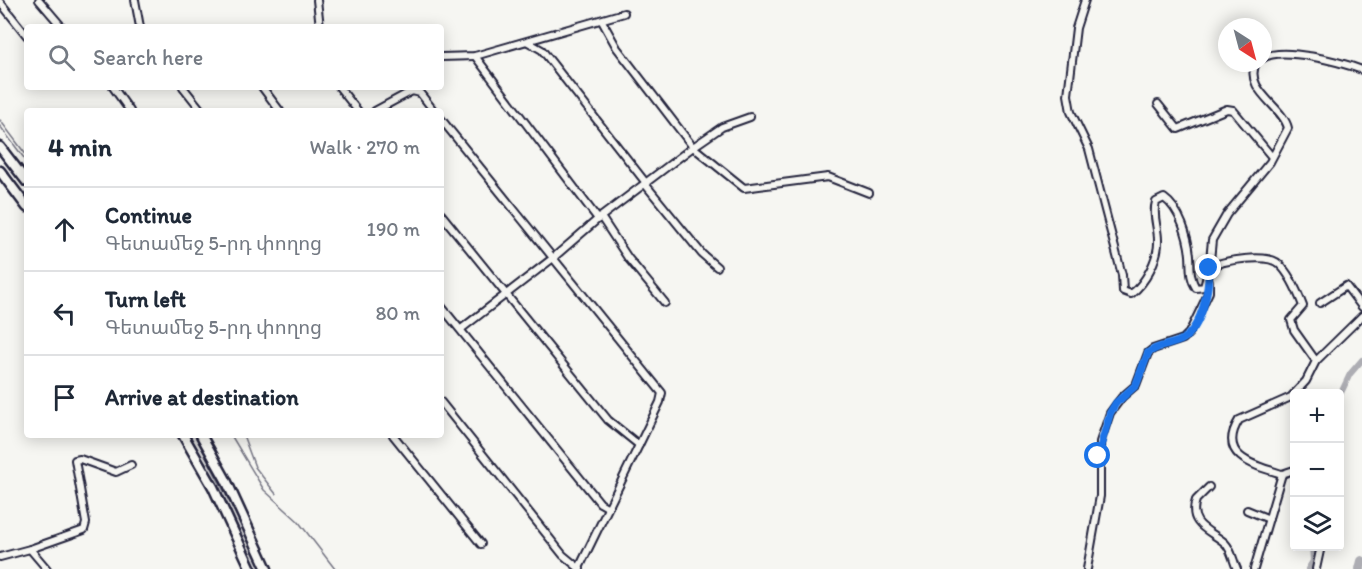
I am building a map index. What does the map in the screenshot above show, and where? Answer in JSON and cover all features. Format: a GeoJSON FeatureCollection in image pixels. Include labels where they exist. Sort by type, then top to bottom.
{"type":"FeatureCollection","features":[{"type":"Feature","properties":{"kind":"highway"},"geometry":{"type":"LineString","coordinates":[[0,147],[24,178]]}},
{"type":"Feature","properties":{"kind":"highway"},"geometry":{"type":"LineString","coordinates":[[0,171],[24,203]]}},
{"type":"Feature","properties":{"kind":"highway"},"geometry":{"type":"LineString","coordinates":[[185,438],[213,487],[251,569]]}},
{"type":"Feature","properties":{"kind":"highway"},"geometry":{"type":"LineString","coordinates":[[203,438],[226,480],[267,569]]}},
{"type":"Feature","properties":{"kind":"street"},"geometry":{"type":"LineString","coordinates":[[39,0],[59,24]]}},
{"type":"Feature","properties":{"kind":"street"},"geometry":{"type":"LineString","coordinates":[[135,0],[139,24]]}},
{"type":"Feature","properties":{"kind":"street"},"geometry":{"type":"LineString","coordinates":[[317,0],[320,24]]}},
{"type":"Feature","properties":{"kind":"street"},"geometry":{"type":"LineString","coordinates":[[1085,0],[1076,28],[1068,95],[1071,112],[1084,135],[1093,162],[1122,275],[1123,291],[1131,294],[1136,290],[1153,264],[1159,241],[1154,208],[1156,202],[1164,198],[1173,207],[1183,229],[1189,246],[1190,275],[1196,288],[1204,287],[1209,268]]}},
{"type":"Feature","properties":{"kind":"street"},"geometry":{"type":"LineString","coordinates":[[0,2],[24,32]]}},
{"type":"Feature","properties":{"kind":"street"},"geometry":{"type":"LineString","coordinates":[[444,57],[475,56],[624,13]]}},
{"type":"Feature","properties":{"kind":"street"},"geometry":{"type":"LineString","coordinates":[[602,21],[617,48],[693,147],[744,188],[828,177],[869,193]]}},
{"type":"Feature","properties":{"kind":"street"},"geometry":{"type":"LineString","coordinates":[[527,41],[542,50],[645,184],[702,254],[717,267]]}},
{"type":"Feature","properties":{"kind":"street"},"geometry":{"type":"LineString","coordinates":[[1272,55],[1280,53],[1320,58],[1362,70]]}},
{"type":"Feature","properties":{"kind":"street"},"geometry":{"type":"LineString","coordinates":[[475,56],[664,303]]}},
{"type":"Feature","properties":{"kind":"street"},"geometry":{"type":"LineString","coordinates":[[1087,569],[1100,496],[1100,442],[1110,413],[1116,403],[1136,385],[1148,353],[1183,339],[1189,333],[1209,292],[1212,240],[1227,214],[1272,157],[1288,128],[1255,83],[1252,72]]}},
{"type":"Feature","properties":{"kind":"street"},"geometry":{"type":"LineString","coordinates":[[115,90],[128,108]]}},
{"type":"Feature","properties":{"kind":"street"},"geometry":{"type":"LineString","coordinates":[[185,90],[200,108]]}},
{"type":"Feature","properties":{"kind":"street"},"geometry":{"type":"LineString","coordinates":[[264,90],[278,108]]}},
{"type":"Feature","properties":{"kind":"street"},"geometry":{"type":"LineString","coordinates":[[341,90],[356,108]]}},
{"type":"Feature","properties":{"kind":"street"},"geometry":{"type":"LineString","coordinates":[[381,108],[412,91],[420,93],[432,108]]}},
{"type":"Feature","properties":{"kind":"street"},"geometry":{"type":"LineString","coordinates":[[1158,104],[1178,129],[1227,109],[1233,110],[1272,157]]}},
{"type":"Feature","properties":{"kind":"street"},"geometry":{"type":"LineString","coordinates":[[461,329],[553,258],[599,218],[693,147],[722,128],[750,117]]}},
{"type":"Feature","properties":{"kind":"street"},"geometry":{"type":"LineString","coordinates":[[444,123],[661,389],[660,402],[607,507],[580,569],[563,555],[444,406]]}},
{"type":"Feature","properties":{"kind":"street"},"geometry":{"type":"LineString","coordinates":[[444,218],[608,420],[639,445]]}},
{"type":"Feature","properties":{"kind":"street"},"geometry":{"type":"LineString","coordinates":[[1209,268],[1241,259],[1277,261],[1303,306],[1292,320],[1294,330],[1316,361]]}},
{"type":"Feature","properties":{"kind":"street"},"geometry":{"type":"LineString","coordinates":[[1320,303],[1346,286],[1362,307]]}},
{"type":"Feature","properties":{"kind":"street"},"geometry":{"type":"LineString","coordinates":[[444,309],[600,503],[607,507]]}},
{"type":"Feature","properties":{"kind":"street"},"geometry":{"type":"LineString","coordinates":[[1290,471],[1282,474],[1252,465],[1238,456],[1234,449],[1235,428],[1239,420],[1291,397],[1306,381],[1316,361],[1362,316]]}},
{"type":"Feature","properties":{"kind":"street"},"geometry":{"type":"LineString","coordinates":[[395,438],[482,544]]}},
{"type":"Feature","properties":{"kind":"street"},"geometry":{"type":"LineString","coordinates":[[0,557],[84,530],[86,523],[75,460],[80,459],[116,472],[131,465]]}},
{"type":"Feature","properties":{"kind":"street"},"geometry":{"type":"LineString","coordinates":[[1254,569],[1282,474]]}},
{"type":"Feature","properties":{"kind":"street"},"geometry":{"type":"LineString","coordinates":[[1209,488],[1198,496],[1194,514],[1206,532],[1226,544],[1237,569]]}},
{"type":"Feature","properties":{"kind":"street"},"geometry":{"type":"LineString","coordinates":[[1246,510],[1269,519]]}},
{"type":"Feature","properties":{"kind":"street"},"geometry":{"type":"LineString","coordinates":[[30,549],[47,569]]}},
{"type":"Feature","properties":{"kind":"street"},"geometry":{"type":"LineString","coordinates":[[1316,569],[1320,551]]}},
{"type":"Feature","properties":{"kind":"shaded area"},"geometry":{"type":"Polygon","coordinates":[[[191,438],[197,438],[264,569],[257,569],[231,512],[191,438]]]}},
{"type":"Feature","properties":{"kind":"waterway"},"geometry":{"type":"LineString","coordinates":[[0,120],[24,152]]}},
{"type":"Feature","properties":{"kind":"waterway"},"geometry":{"type":"LineString","coordinates":[[0,126],[24,158]]}},
{"type":"Feature","properties":{"kind":"waterway"},"geometry":{"type":"LineString","coordinates":[[1343,389],[1350,374],[1362,360]]}},
{"type":"Feature","properties":{"kind":"waterway"},"geometry":{"type":"LineString","coordinates":[[233,438],[264,490],[298,521],[335,569]]}},
{"type":"Feature","properties":{"kind":"waterway"},"geometry":{"type":"LineString","coordinates":[[244,438],[255,467],[276,494]]}},
{"type":"Feature","properties":{"kind":"waterway"},"geometry":{"type":"LineString","coordinates":[[1308,569],[1313,561],[1312,551]]}},
{"type":"Feature","properties":{"kind":"waterway"},"geometry":{"type":"LineString","coordinates":[[1360,569],[1362,561]]}},
{"type":"Feature","properties":{"kind":"route"},"geometry":{"type":"LineString","coordinates":[[1098,456],[1100,442],[1110,413],[1116,403],[1136,385],[1148,353],[1153,349],[1183,339],[1189,333],[1209,292],[1209,268]]}}]}
